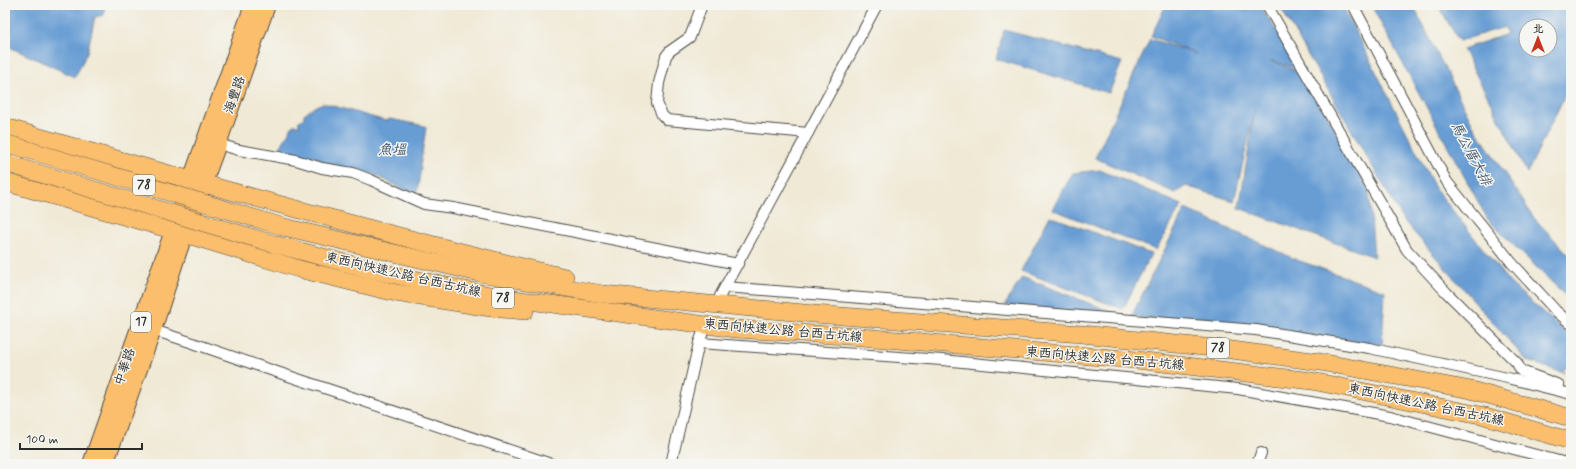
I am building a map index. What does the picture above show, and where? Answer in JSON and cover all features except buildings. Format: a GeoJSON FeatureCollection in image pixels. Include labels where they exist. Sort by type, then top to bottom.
{"type":"FeatureCollection","features":[{"type":"Feature","properties":{"kind":"highway"},"geometry":{"type":"LineString","coordinates":[[5,127],[197,183],[466,254],[582,281],[734,307]]}},
{"type":"Feature","properties":{"kind":"highway","name":"東西向快速公路 台西古坑線"},"geometry":{"type":"LineString","coordinates":[[5,143],[284,227],[479,273],[603,294],[858,318],[1082,334],[1171,343],[1320,362],[1471,390],[1571,418]]}},
{"type":"Feature","properties":{"kind":"highway","name":"東西向快速公路 台西古坑線"},"geometry":{"type":"LineString","coordinates":[[5,163],[274,244],[376,271],[499,297],[736,329],[861,337],[1137,360],[1312,381],[1485,416],[1571,441]]}},
{"type":"Feature","properties":{"kind":"highway"},"geometry":{"type":"LineString","coordinates":[[5,182],[179,232],[299,269],[396,293],[491,308],[736,329]]}},
{"type":"Feature","properties":{"kind":"main road","name":"海豐路"},"geometry":{"type":"LineString","coordinates":[[197,183],[252,5]]}},
{"type":"Feature","properties":{"kind":"main road","name":"海豐路"},"geometry":{"type":"LineString","coordinates":[[197,183],[218,144],[267,5]]}},
{"type":"Feature","properties":{"kind":"main road","name":"中華路"},"geometry":{"type":"LineString","coordinates":[[91,464],[197,183]]}},
{"type":"Feature","properties":{"kind":"main road","name":"中華路"},"geometry":{"type":"LineString","coordinates":[[105,464],[153,330],[179,232]]}},
{"type":"Feature","properties":{"kind":"street"},"geometry":{"type":"LineString","coordinates":[[702,5],[690,37],[670,51],[666,56],[659,83],[657,103],[662,115],[667,120],[808,133]]}},
{"type":"Feature","properties":{"kind":"street"},"geometry":{"type":"LineString","coordinates":[[720,296],[877,5]]}},
{"type":"Feature","properties":{"kind":"street"},"geometry":{"type":"LineString","coordinates":[[1266,5],[1407,250],[1446,293],[1517,363],[1521,371],[1571,388]]}},
{"type":"Feature","properties":{"kind":"street"},"geometry":{"type":"LineString","coordinates":[[1353,5],[1447,182],[1512,263],[1556,311],[1571,324]]}},
{"type":"Feature","properties":{"kind":"street"},"geometry":{"type":"LineString","coordinates":[[218,144],[238,150],[296,160],[322,168],[353,173],[424,204],[454,208],[738,264]]}},
{"type":"Feature","properties":{"kind":"street"},"geometry":{"type":"LineString","coordinates":[[725,286],[1256,330],[1368,348],[1571,394]]}},
{"type":"Feature","properties":{"kind":"street"},"geometry":{"type":"LineString","coordinates":[[153,330],[551,464]]}},
{"type":"Feature","properties":{"kind":"street"},"geometry":{"type":"LineString","coordinates":[[671,464],[699,343],[703,332]]}},
{"type":"Feature","properties":{"kind":"street"},"geometry":{"type":"LineString","coordinates":[[699,343],[948,361],[1238,389],[1390,416],[1570,464]]}},
{"type":"Feature","properties":{"kind":"street"},"geometry":{"type":"LineString","coordinates":[[1257,464],[1260,453]]}},
{"type":"Feature","properties":{"kind":"water"},"geometry":{"type":"Polygon","coordinates":[[[5,5],[105,5],[104,15],[95,17],[87,53],[75,77],[5,45],[5,5]]]}},
{"type":"Feature","properties":{"kind":"water"},"geometry":{"type":"Polygon","coordinates":[[[1166,5],[1259,5],[1305,71],[1270,60],[1304,74],[1369,190],[1374,257],[1239,208],[1255,110],[1234,201],[1186,186],[1175,193],[1095,158],[1150,39],[1197,54],[1151,36],[1166,5]]]}},
{"type":"Feature","properties":{"kind":"water"},"geometry":{"type":"Polygon","coordinates":[[[1279,5],[1342,5],[1435,188],[1510,283],[1571,337],[1571,367],[1563,369],[1564,373],[1527,361],[1404,221],[1279,5]]]}},
{"type":"Feature","properties":{"kind":"water","name":"馬公厝大排"},"geometry":{"type":"Polygon","coordinates":[[[1371,5],[1413,5],[1473,125],[1534,218],[1571,257],[1571,301],[1488,220],[1371,5]]]}},
{"type":"Feature","properties":{"kind":"water"},"geometry":{"type":"Polygon","coordinates":[[[1438,5],[1571,5],[1571,83],[1527,173],[1463,49],[1507,34],[1505,27],[1459,41],[1438,5]]]}},
{"type":"Feature","properties":{"kind":"water"},"geometry":{"type":"Polygon","coordinates":[[[1004,30],[1122,62],[1109,93],[996,59],[1004,30]]]}},
{"type":"Feature","properties":{"kind":"water","name":"魚塭"},"geometry":{"type":"Polygon","coordinates":[[[323,103],[386,121],[390,119],[425,126],[426,128],[417,193],[408,191],[370,173],[369,174],[281,152],[280,148],[293,125],[300,125],[298,122],[304,118],[304,114],[323,103]]]}},
{"type":"Feature","properties":{"kind":"water"},"geometry":{"type":"Polygon","coordinates":[[[1100,170],[1182,205],[1156,250],[1052,209],[1073,173],[1100,170]]]}},
{"type":"Feature","properties":{"kind":"water"},"geometry":{"type":"Polygon","coordinates":[[[1185,209],[1297,260],[1385,291],[1382,345],[1258,328],[1131,317],[1185,209]]]}},
{"type":"Feature","properties":{"kind":"water"},"geometry":{"type":"Polygon","coordinates":[[[1050,216],[1151,254],[1123,309],[1021,271],[1050,216]]]}},
{"type":"Feature","properties":{"kind":"water"},"geometry":{"type":"Polygon","coordinates":[[[1022,277],[1125,317],[1005,305],[1022,277]]]}}]}
